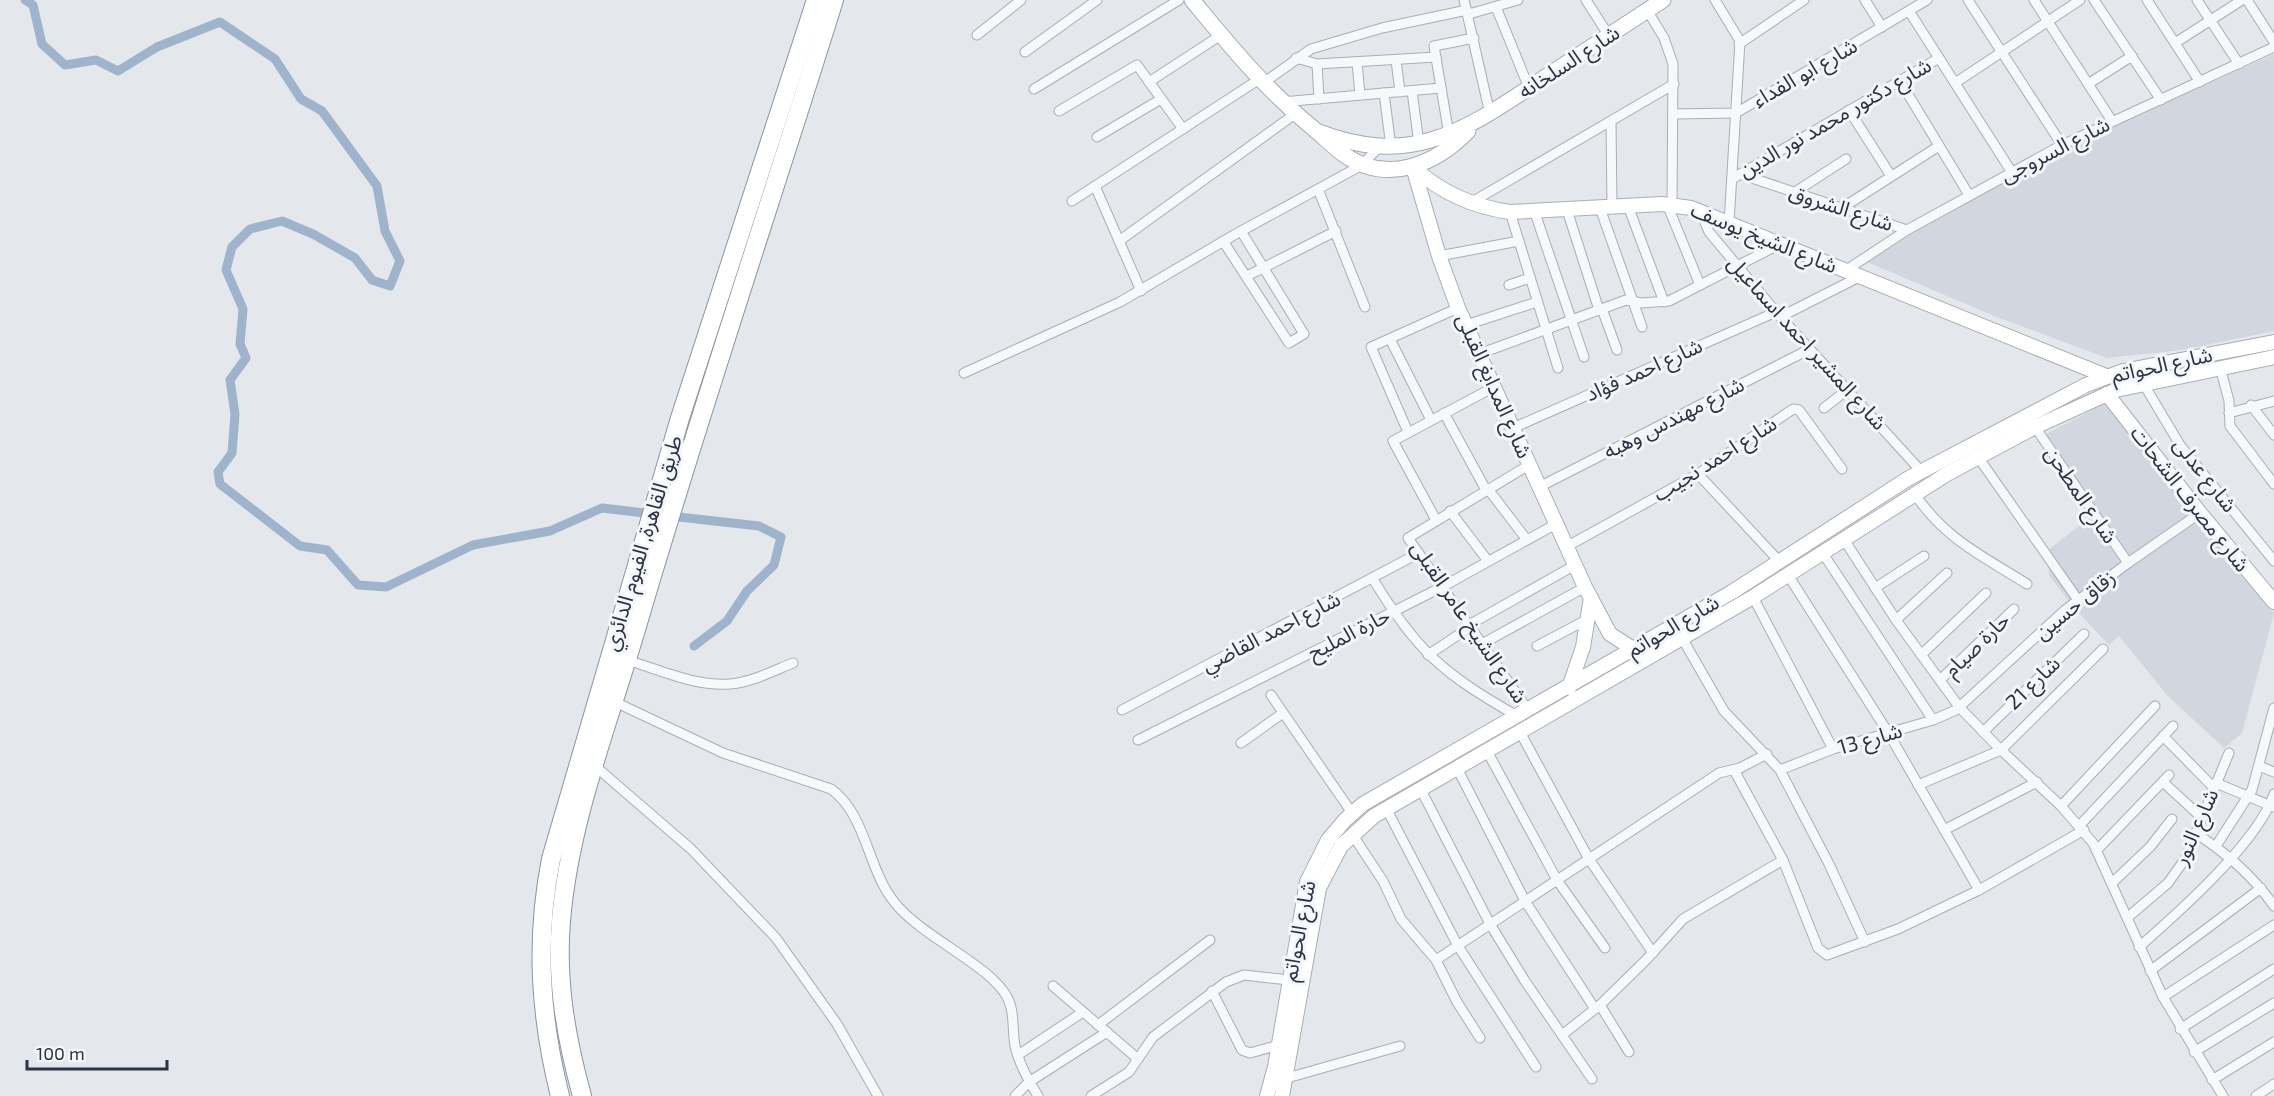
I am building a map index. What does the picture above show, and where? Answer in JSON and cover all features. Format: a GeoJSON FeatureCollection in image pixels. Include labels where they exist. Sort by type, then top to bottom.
{"type":"FeatureCollection","features":[{"type":"Feature","properties":{"kind":"highway","name":"طريق القاهرة, الفيوم الدائري"},"geometry":{"type":"LineString","coordinates":[[582,1096],[566,1025],[560,955],[565,887],[596,766],[810,46],[816,0]]}},
{"type":"Feature","properties":{"kind":"highway","name":"طريق القاهرة, الفيوم الدائري"},"geometry":{"type":"LineString","coordinates":[[560,1096],[544,1028],[541,992],[541,922],[551,859],[680,418],[810,46],[834,0]]}},
{"type":"Feature","properties":{"kind":"main road"},"geometry":{"type":"LineString","coordinates":[[1192,0],[1260,82],[1281,103],[1346,156],[1362,165],[1391,170],[1413,167],[1450,140]]}},
{"type":"Feature","properties":{"kind":"main road","name":"شارع السلخانه"},"geometry":{"type":"LineString","coordinates":[[1450,140],[1663,0]]}},
{"type":"Feature","properties":{"kind":"main road"},"geometry":{"type":"LineString","coordinates":[[1316,131],[1349,142],[1385,147],[1450,140]]}},
{"type":"Feature","properties":{"kind":"main road","name":"شارع الشيخ يوسف"},"geometry":{"type":"LineString","coordinates":[[1413,167],[1441,188],[1472,202],[1510,212],[1535,213],[1670,204],[1700,211],[2106,376]]}},
{"type":"Feature","properties":{"kind":"main road","name":"شارع المدابغ القبلى"},"geometry":{"type":"LineString","coordinates":[[1413,167],[1439,256],[1458,308],[1566,547],[1610,634],[1633,649]]}},
{"type":"Feature","properties":{"kind":"main road","name":"شارع الحواتم"},"geometry":{"type":"LineString","coordinates":[[1267,1096],[1307,882],[1328,840],[1352,813],[1372,798],[1569,688],[1732,592],[1922,471],[2106,376],[2271,350]]}},
{"type":"Feature","properties":{"kind":"main road","name":"شارع الحواتم"},"geometry":{"type":"LineString","coordinates":[[1282,1096],[1319,888],[1332,859],[1352,834],[1386,808],[1753,597],[1914,493],[2035,427],[2107,394],[2143,383],[2220,368],[2271,350]]}},
{"type":"Feature","properties":{"kind":"main road","name":"شارع مصرف الشحات"},"geometry":{"type":"LineString","coordinates":[[2107,394],[2200,513],[2274,602]]}},
{"type":"Feature","properties":{"kind":"main road"},"geometry":{"type":"LineString","coordinates":[[1569,688],[1583,647],[1588,619],[1588,592]]}},
{"type":"Feature","properties":{"kind":"main road"},"geometry":{"type":"LineString","coordinates":[[1732,592],[1740,604]]}},
{"type":"Feature","properties":{"kind":"main road"},"geometry":{"type":"LineString","coordinates":[[1459,749],[1462,765]]}},
{"type":"Feature","properties":{"kind":"street"},"geometry":{"type":"LineString","coordinates":[[977,35],[1021,0]]}},
{"type":"Feature","properties":{"kind":"street"},"geometry":{"type":"LineString","coordinates":[[1025,52],[1097,0]]}},
{"type":"Feature","properties":{"kind":"street"},"geometry":{"type":"LineString","coordinates":[[1034,89],[1179,0]]}},
{"type":"Feature","properties":{"kind":"street"},"geometry":{"type":"LineString","coordinates":[[1464,0],[1490,114]]}},
{"type":"Feature","properties":{"kind":"street"},"geometry":{"type":"LineString","coordinates":[[1072,201],[1311,49],[1382,28],[1496,7],[1518,0]]}},
{"type":"Feature","properties":{"kind":"street"},"geometry":{"type":"LineString","coordinates":[[1586,0],[1609,36]]}},
{"type":"Feature","properties":{"kind":"street"},"geometry":{"type":"LineString","coordinates":[[1715,0],[1738,35],[1739,44],[1736,177],[1730,223]]}},
{"type":"Feature","properties":{"kind":"street"},"geometry":{"type":"LineString","coordinates":[[1739,44],[1804,0]]}},
{"type":"Feature","properties":{"kind":"street"},"geometry":{"type":"LineString","coordinates":[[1865,0],[1882,27]]}},
{"type":"Feature","properties":{"kind":"street","name":"شارع ابو الفداء"},"geometry":{"type":"LineString","coordinates":[[1673,114],[1736,113],[1882,27],[1910,7],[1927,0]]}},
{"type":"Feature","properties":{"kind":"street"},"geometry":{"type":"LineString","coordinates":[[1968,0],[2062,145]]}},
{"type":"Feature","properties":{"kind":"street"},"geometry":{"type":"LineString","coordinates":[[2034,0],[2112,122]]}},
{"type":"Feature","properties":{"kind":"street"},"geometry":{"type":"LineString","coordinates":[[1955,83],[2080,0]]}},
{"type":"Feature","properties":{"kind":"street"},"geometry":{"type":"LineString","coordinates":[[2094,0],[2160,100]]}},
{"type":"Feature","properties":{"kind":"street"},"geometry":{"type":"LineString","coordinates":[[2147,0],[2200,82]]}},
{"type":"Feature","properties":{"kind":"street"},"geometry":{"type":"LineString","coordinates":[[2198,0],[2240,64]]}},
{"type":"Feature","properties":{"kind":"street"},"geometry":{"type":"LineString","coordinates":[[2175,43],[2242,0]]}},
{"type":"Feature","properties":{"kind":"street"},"geometry":{"type":"LineString","coordinates":[[2247,0],[2274,42]]}},
{"type":"Feature","properties":{"kind":"street"},"geometry":{"type":"LineString","coordinates":[[1496,7],[1529,88]]}},
{"type":"Feature","properties":{"kind":"street"},"geometry":{"type":"LineString","coordinates":[[1910,7],[1939,58],[2011,171]]}},
{"type":"Feature","properties":{"kind":"street"},"geometry":{"type":"LineString","coordinates":[[1647,10],[1670,49],[1674,84],[1670,204],[1700,285]]}},
{"type":"Feature","properties":{"kind":"street"},"geometry":{"type":"LineString","coordinates":[[1149,82],[1221,35]]}},
{"type":"Feature","properties":{"kind":"street"},"geometry":{"type":"LineString","coordinates":[[1450,140],[1436,57],[1436,44],[1474,38]]}},
{"type":"Feature","properties":{"kind":"street","name":"شارع السروجى"},"geometry":{"type":"LineString","coordinates":[[1845,271],[1907,230],[2011,171],[2274,47]]}},
{"type":"Feature","properties":{"kind":"street"},"geometry":{"type":"LineString","coordinates":[[1296,58],[1317,64],[1436,57]]}},
{"type":"Feature","properties":{"kind":"street"},"geometry":{"type":"LineString","coordinates":[[2088,84],[2132,57]]}},
{"type":"Feature","properties":{"kind":"street","name":"شارع دكتور محمد نور الدين"},"geometry":{"type":"LineString","coordinates":[[1736,177],[1939,58]]}},
{"type":"Feature","properties":{"kind":"street"},"geometry":{"type":"LineString","coordinates":[[1396,60],[1400,92]]}},
{"type":"Feature","properties":{"kind":"street"},"geometry":{"type":"LineString","coordinates":[[1357,62],[1360,95]]}},
{"type":"Feature","properties":{"kind":"street"},"geometry":{"type":"LineString","coordinates":[[1059,111],[1137,64],[1183,129]]}},
{"type":"Feature","properties":{"kind":"street"},"geometry":{"type":"LineString","coordinates":[[1317,64],[1319,99]]}},
{"type":"Feature","properties":{"kind":"street"},"geometry":{"type":"LineString","coordinates":[[1900,81],[1969,195]]}},
{"type":"Feature","properties":{"kind":"street"},"geometry":{"type":"LineString","coordinates":[[1472,202],[1674,84]]}},
{"type":"Feature","properties":{"kind":"street"},"geometry":{"type":"LineString","coordinates":[[1281,103],[1441,88]]}},
{"type":"Feature","properties":{"kind":"street"},"geometry":{"type":"LineString","coordinates":[[1412,91],[1419,144]]}},
{"type":"Feature","properties":{"kind":"street"},"geometry":{"type":"LineString","coordinates":[[964,373],[1104,311],[1223,241],[1362,165],[1385,147],[1384,93]]}},
{"type":"Feature","properties":{"kind":"street"},"geometry":{"type":"LineString","coordinates":[[1097,137],[1161,99]]}},
{"type":"Feature","properties":{"kind":"street"},"geometry":{"type":"LineString","coordinates":[[1849,110],[1891,176]]}},
{"type":"Feature","properties":{"kind":"street"},"geometry":{"type":"LineString","coordinates":[[1119,241],[1295,114]]}},
{"type":"Feature","properties":{"kind":"street"},"geometry":{"type":"LineString","coordinates":[[1611,121],[1606,208],[1642,327]]}},
{"type":"Feature","properties":{"kind":"street"},"geometry":{"type":"LineString","coordinates":[[1842,208],[1939,146]]}},
{"type":"Feature","properties":{"kind":"street"},"geometry":{"type":"LineString","coordinates":[[1795,192],[1846,159]]}},
{"type":"Feature","properties":{"kind":"street","name":"شارع الشروق"},"geometry":{"type":"LineString","coordinates":[[1736,177],[1795,192],[1907,230]]}},
{"type":"Feature","properties":{"kind":"street"},"geometry":{"type":"LineString","coordinates":[[1095,186],[1141,291]]}},
{"type":"Feature","properties":{"kind":"street"},"geometry":{"type":"LineString","coordinates":[[1318,189],[1365,308]]}},
{"type":"Feature","properties":{"kind":"street"},"geometry":{"type":"LineString","coordinates":[[1628,206],[1664,302]]}},
{"type":"Feature","properties":{"kind":"street"},"geometry":{"type":"LineString","coordinates":[[1567,210],[1600,309],[1617,350]]}},
{"type":"Feature","properties":{"kind":"street","name":"شارع المشير احمد اسماعيل"},"geometry":{"type":"LineString","coordinates":[[1700,211],[1709,232],[1778,314],[1922,471]]}},
{"type":"Feature","properties":{"kind":"street"},"geometry":{"type":"LineString","coordinates":[[1510,212],[1558,368]]}},
{"type":"Feature","properties":{"kind":"street"},"geometry":{"type":"LineString","coordinates":[[1535,213],[1584,357]]}},
{"type":"Feature","properties":{"kind":"street"},"geometry":{"type":"LineString","coordinates":[[1223,241],[1289,343],[1304,334],[1241,231]]}},
{"type":"Feature","properties":{"kind":"street"},"geometry":{"type":"LineString","coordinates":[[1247,276],[1336,231]]}},
{"type":"Feature","properties":{"kind":"street"},"geometry":{"type":"LineString","coordinates":[[1439,256],[1519,241]]}},
{"type":"Feature","properties":{"kind":"street"},"geometry":{"type":"LineString","coordinates":[[1479,354],[1626,300],[1664,302],[1780,244]]}},
{"type":"Feature","properties":{"kind":"street","name":"شارع احمد فؤاد"},"geometry":{"type":"LineString","coordinates":[[1513,428],[1859,277]]}},
{"type":"Feature","properties":{"kind":"street"},"geometry":{"type":"LineString","coordinates":[[1509,285],[1530,278]]}},
{"type":"Feature","properties":{"kind":"street"},"geometry":{"type":"LineString","coordinates":[[1466,325],[1537,302]]}},
{"type":"Feature","properties":{"kind":"street"},"geometry":{"type":"LineString","coordinates":[[1408,432],[1371,349],[1373,345],[1458,308]]}},
{"type":"Feature","properties":{"kind":"street"},"geometry":{"type":"LineString","coordinates":[[1390,339],[1431,420]]}},
{"type":"Feature","properties":{"kind":"street","name":"شارع مهندس وهبه"},"geometry":{"type":"LineString","coordinates":[[1539,487],[1809,349]]}},
{"type":"Feature","properties":{"kind":"street"},"geometry":{"type":"LineString","coordinates":[[2220,368],[2229,401],[2230,426],[2274,484]]}},
{"type":"Feature","properties":{"kind":"street","name":"شارع عدلى"},"geometry":{"type":"LineString","coordinates":[[2143,383],[2180,445],[2274,561]]}},
{"type":"Feature","properties":{"kind":"street"},"geometry":{"type":"LineString","coordinates":[[1494,387],[1393,441],[1436,520],[1529,465]]}},
{"type":"Feature","properties":{"kind":"street"},"geometry":{"type":"LineString","coordinates":[[1824,408],[1847,390]]}},
{"type":"Feature","properties":{"kind":"street"},"geometry":{"type":"LineString","coordinates":[[2229,413],[2251,405],[2274,401]]}},
{"type":"Feature","properties":{"kind":"street"},"geometry":{"type":"LineString","coordinates":[[2251,405],[2274,435]]}},
{"type":"Feature","properties":{"kind":"street","name":"شارع احمد نجيب"},"geometry":{"type":"LineString","coordinates":[[1566,547],[1698,474],[1795,408],[1842,469]]}},
{"type":"Feature","properties":{"kind":"street"},"geometry":{"type":"LineString","coordinates":[[1444,413],[1487,489],[1527,540]]}},
{"type":"Feature","properties":{"kind":"street","name":"شارع المطحن"},"geometry":{"type":"LineString","coordinates":[[2035,427],[2128,562]]}},
{"type":"Feature","properties":{"kind":"street"},"geometry":{"type":"LineString","coordinates":[[1978,457],[2078,600]]}},
{"type":"Feature","properties":{"kind":"street"},"geometry":{"type":"LineString","coordinates":[[1698,474],[1780,562]]}},
{"type":"Feature","properties":{"kind":"street"},"geometry":{"type":"LineString","coordinates":[[1914,493],[1935,522],[1949,534],[2027,584]]}},
{"type":"Feature","properties":{"kind":"street"},"geometry":{"type":"LineString","coordinates":[[1450,512],[1488,561]]}},
{"type":"Feature","properties":{"kind":"street","name":"زقاق حسين"},"geometry":{"type":"LineString","coordinates":[[1960,708],[2078,600],[2128,562],[2200,513]]}},
{"type":"Feature","properties":{"kind":"street","name":"شارع الشيخ عامر القبلى"},"geometry":{"type":"LineString","coordinates":[[1436,520],[1410,535],[1409,540],[1482,644],[1523,713]]}},
{"type":"Feature","properties":{"kind":"street","name":"حارة المليح"},"geometry":{"type":"LineString","coordinates":[[1138,740],[1442,587],[1556,524]]}},
{"type":"Feature","properties":{"kind":"street"},"geometry":{"type":"LineString","coordinates":[[1843,538],[1896,620],[1960,708],[2082,827],[2097,850],[2163,997],[2180,1029],[2223,1096]]}},
{"type":"Feature","properties":{"kind":"street"},"geometry":{"type":"LineString","coordinates":[[1822,552],[1933,720]]}},
{"type":"Feature","properties":{"kind":"street","name":"شارع احمد القاضي"},"geometry":{"type":"LineString","coordinates":[[1122,710],[1419,554]]}},
{"type":"Feature","properties":{"kind":"street"},"geometry":{"type":"LineString","coordinates":[[1875,588],[1924,556]]}},
{"type":"Feature","properties":{"kind":"street"},"geometry":{"type":"LineString","coordinates":[[1428,655],[1469,626],[1575,565]]}},
{"type":"Feature","properties":{"kind":"street"},"geometry":{"type":"LineString","coordinates":[[1896,620],[1947,573]]}},
{"type":"Feature","properties":{"kind":"street"},"geometry":{"type":"LineString","coordinates":[[1788,575],[1889,734],[1979,890]]}},
{"type":"Feature","properties":{"kind":"street"},"geometry":{"type":"LineString","coordinates":[[1373,579],[1393,612],[1428,655],[1466,686],[1523,713]]}},
{"type":"Feature","properties":{"kind":"street"},"geometry":{"type":"LineString","coordinates":[[1482,644],[1588,592]]}},
{"type":"Feature","properties":{"kind":"street"},"geometry":{"type":"LineString","coordinates":[[1921,655],[1986,593]]}},
{"type":"Feature","properties":{"kind":"street"},"geometry":{"type":"LineString","coordinates":[[1753,597],[1833,749]]}},
{"type":"Feature","properties":{"kind":"street","name":"حارة صيام"},"geometry":{"type":"LineString","coordinates":[[1940,680],[2014,609]]}},
{"type":"Feature","properties":{"kind":"street"},"geometry":{"type":"LineString","coordinates":[[1537,646],[1588,619]]}},
{"type":"Feature","properties":{"kind":"street","name":"شارع 21"},"geometry":{"type":"LineString","coordinates":[[1983,732],[2084,634]]}},
{"type":"Feature","properties":{"kind":"street"},"geometry":{"type":"LineString","coordinates":[[1682,638],[1724,711],[1780,770],[1829,864],[1865,942]]}},
{"type":"Feature","properties":{"kind":"street"},"geometry":{"type":"LineString","coordinates":[[1918,785],[2001,750],[2103,649]]}},
{"type":"Feature","properties":{"kind":"street"},"geometry":{"type":"LineString","coordinates":[[627,660],[711,685],[733,684],[757,678],[793,663]]}},
{"type":"Feature","properties":{"kind":"street"},"geometry":{"type":"LineString","coordinates":[[1270,695],[1352,813]]}},
{"type":"Feature","properties":{"kind":"street"},"geometry":{"type":"LineString","coordinates":[[615,702],[723,753],[831,789],[841,796],[851,812],[877,875],[894,902],[916,925],[991,978],[1007,997],[1011,1008],[1018,1055],[1029,1082],[1038,1096]]}},
{"type":"Feature","properties":{"kind":"street"},"geometry":{"type":"LineString","coordinates":[[2061,806],[2155,706]]}},
{"type":"Feature","properties":{"kind":"street","name":"شارع 13"},"geometry":{"type":"LineString","coordinates":[[1780,770],[1833,749],[1933,720],[1960,708]]}},
{"type":"Feature","properties":{"kind":"street"},"geometry":{"type":"LineString","coordinates":[[2216,846],[2249,797],[2274,708]]}},
{"type":"Feature","properties":{"kind":"street"},"geometry":{"type":"LineString","coordinates":[[1241,743],[1283,713]]}},
{"type":"Feature","properties":{"kind":"street"},"geometry":{"type":"LineString","coordinates":[[1734,770],[1783,860],[1822,953],[1832,955],[1979,890],[2082,827],[2173,726]]}},
{"type":"Feature","properties":{"kind":"street"},"geometry":{"type":"LineString","coordinates":[[1520,732],[1589,859],[1653,952]]}},
{"type":"Feature","properties":{"kind":"street"},"geometry":{"type":"LineString","coordinates":[[2163,736],[2215,786],[2272,806]]}},
{"type":"Feature","properties":{"kind":"street"},"geometry":{"type":"LineString","coordinates":[[1488,751],[1557,880],[1605,948]]}},
{"type":"Feature","properties":{"kind":"street","name":"شارع النور"},"geometry":{"type":"LineString","coordinates":[[2127,918],[2153,898],[2177,871],[2229,753]]}},
{"type":"Feature","properties":{"kind":"street"},"geometry":{"type":"LineString","coordinates":[[1436,960],[1719,773],[1734,770],[1767,754]]}},
{"type":"Feature","properties":{"kind":"street"},"geometry":{"type":"LineString","coordinates":[[1462,765],[1525,901],[1629,1052]]}},
{"type":"Feature","properties":{"kind":"street"},"geometry":{"type":"LineString","coordinates":[[596,766],[691,849],[776,938],[837,1024],[878,1096]]}},
{"type":"Feature","properties":{"kind":"street"},"geometry":{"type":"LineString","coordinates":[[2259,766],[2274,772]]}},
{"type":"Feature","properties":{"kind":"street"},"geometry":{"type":"LineString","coordinates":[[2097,850],[2166,779],[2201,817]]}},
{"type":"Feature","properties":{"kind":"street"},"geometry":{"type":"LineString","coordinates":[[1944,830],[2037,782]]}},
{"type":"Feature","properties":{"kind":"street"},"geometry":{"type":"LineString","coordinates":[[1420,788],[1490,924],[1592,1079]]}},
{"type":"Feature","properties":{"kind":"street"},"geometry":{"type":"LineString","coordinates":[[2139,947],[2231,858],[2272,806],[2274,794]]}},
{"type":"Feature","properties":{"kind":"street"},"geometry":{"type":"LineString","coordinates":[[1386,808],[1458,946],[1536,1067]]}},
{"type":"Feature","properties":{"kind":"street"},"geometry":{"type":"LineString","coordinates":[[2112,883],[2144,853],[2172,819]]}},
{"type":"Feature","properties":{"kind":"street"},"geometry":{"type":"LineString","coordinates":[[2195,833],[2231,858],[2261,888],[2274,906]]}},
{"type":"Feature","properties":{"kind":"street"},"geometry":{"type":"LineString","coordinates":[[1352,834],[1383,881],[1401,919],[1436,960],[1456,1002],[1480,1038]]}},
{"type":"Feature","properties":{"kind":"street"},"geometry":{"type":"LineString","coordinates":[[1562,1035],[1597,1007],[1683,919],[1783,860]]}},
{"type":"Feature","properties":{"kind":"street"},"geometry":{"type":"LineString","coordinates":[[2150,971],[2261,888]]}},
{"type":"Feature","properties":{"kind":"street"},"geometry":{"type":"LineString","coordinates":[[2163,997],[2274,926]]}},
{"type":"Feature","properties":{"kind":"street"},"geometry":{"type":"LineString","coordinates":[[1098,1025],[1210,940]]}},
{"type":"Feature","properties":{"kind":"street"},"geometry":{"type":"LineString","coordinates":[[2180,1029],[2274,969]]}},
{"type":"Feature","properties":{"kind":"street"},"geometry":{"type":"LineString","coordinates":[[1092,1096],[1129,1072],[1143,1047],[1153,1036],[1212,991],[1244,975],[1289,980]]}},
{"type":"Feature","properties":{"kind":"street"},"geometry":{"type":"LineString","coordinates":[[1053,986],[1138,1059]]}},
{"type":"Feature","properties":{"kind":"street"},"geometry":{"type":"LineString","coordinates":[[1212,991],[1242,1050],[1250,1053],[1278,1045]]}},
{"type":"Feature","properties":{"kind":"street"},"geometry":{"type":"LineString","coordinates":[[2194,1052],[2274,1003]]}},
{"type":"Feature","properties":{"kind":"street"},"geometry":{"type":"LineString","coordinates":[[1018,1055],[1083,1012]]}},
{"type":"Feature","properties":{"kind":"street"},"geometry":{"type":"LineString","coordinates":[[1015,1096],[1029,1082],[1107,1032]]}},
{"type":"Feature","properties":{"kind":"street"},"geometry":{"type":"LineString","coordinates":[[2212,1080],[2274,1042]]}},
{"type":"Feature","properties":{"kind":"street"},"geometry":{"type":"LineString","coordinates":[[1287,1078],[1400,1046]]}},
{"type":"Feature","properties":{"kind":"street"},"geometry":{"type":"LineString","coordinates":[[2256,1096],[2274,1084]]}},
{"type":"Feature","properties":{"kind":"shaded area"},"geometry":{"type":"Polygon","coordinates":[[[2274,54],[2274,331],[2182,350],[2107,358],[1994,316],[1865,261],[2064,148],[2274,54]]]}},
{"type":"Feature","properties":{"kind":"shaded area"},"geometry":{"type":"Polygon","coordinates":[[[2106,403],[2274,613],[2242,733],[2224,748],[2167,695],[2119,636],[2109,645],[2075,609],[2049,575],[2047,551],[2092,516],[2038,438],[2106,403]]]}},
{"type":"Feature","properties":{"kind":"waterway"},"geometry":{"type":"LineString","coordinates":[[25,0],[33,5],[42,44],[65,65],[96,60],[118,71],[157,47],[220,22],[275,59],[301,99],[322,111],[377,186],[385,231],[400,261],[390,286],[372,280],[355,258],[313,234],[282,221],[250,229],[232,247],[226,270],[243,309],[240,344],[246,358],[230,380],[235,414],[232,453],[218,472],[220,484],[300,546],[327,550],[358,585],[386,587],[473,545],[550,531],[602,508],[653,514]]}},
{"type":"Feature","properties":{"kind":"waterway"},"geometry":{"type":"LineString","coordinates":[[670,516],[759,526],[781,537],[774,565],[747,591],[727,621],[694,646]]}}]}
